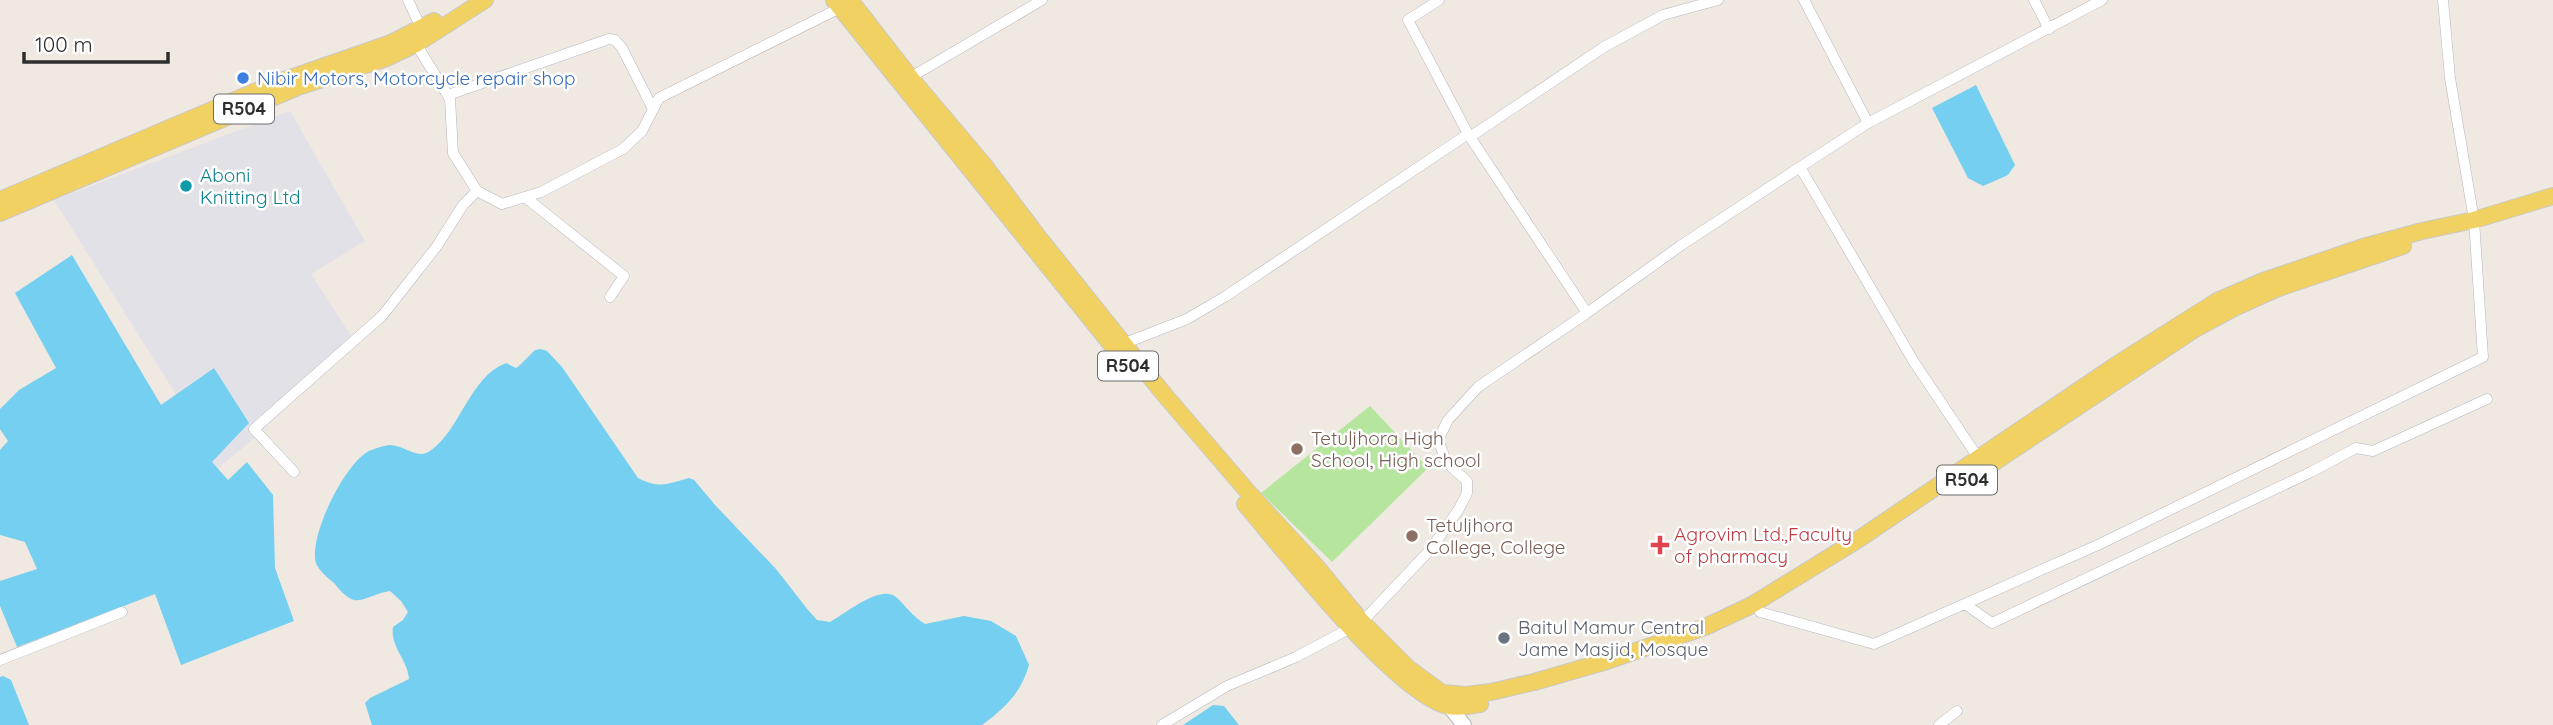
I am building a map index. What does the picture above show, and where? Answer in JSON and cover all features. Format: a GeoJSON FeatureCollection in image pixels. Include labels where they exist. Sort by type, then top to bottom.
{"type":"FeatureCollection","features":[{"type":"Feature","properties":{"kind":"main road","name":"R504"},"geometry":{"type":"LineString","coordinates":[[0,200],[276,90],[384,59],[466,0]]}},
{"type":"Feature","properties":{"kind":"main road","name":"R504"},"geometry":{"type":"LineString","coordinates":[[419,36],[485,0]]}},
{"type":"Feature","properties":{"kind":"main road","name":"R504"},"geometry":{"type":"LineString","coordinates":[[841,3],[1119,346],[1416,690],[1470,706],[1498,701],[1616,668],[1699,640],[1760,612],[1851,557],[2195,329],[2224,313],[2276,289],[2474,220],[2553,196]]}},
{"type":"Feature","properties":{"kind":"main road","name":"R504"},"geometry":{"type":"LineString","coordinates":[[0,213],[276,90]]}},
{"type":"Feature","properties":{"kind":"main road","name":"R504"},"geometry":{"type":"LineString","coordinates":[[1445,699],[1491,692],[1607,661],[1705,627],[1750,606],[1803,574],[2116,365],[2217,301],[2263,281],[2363,247],[2474,220]]}},
{"type":"Feature","properties":{"kind":"street"},"geometry":{"type":"LineString","coordinates":[[408,0],[419,36],[450,99],[453,153],[478,191],[502,204],[541,192],[623,149],[642,131],[659,98],[841,3]]}},
{"type":"Feature","properties":{"kind":"street"},"geometry":{"type":"LineString","coordinates":[[905,81],[1042,0]]}},
{"type":"Feature","properties":{"kind":"street"},"geometry":{"type":"LineString","coordinates":[[1439,0],[1408,20],[1469,135],[1587,313]]}},
{"type":"Feature","properties":{"kind":"street"},"geometry":{"type":"LineString","coordinates":[[1119,346],[1187,319],[1226,296],[1616,40],[1663,15],[1718,0]]}},
{"type":"Feature","properties":{"kind":"street"},"geometry":{"type":"LineString","coordinates":[[1804,0],[1868,123]]}},
{"type":"Feature","properties":{"kind":"street"},"geometry":{"type":"LineString","coordinates":[[2034,0],[2049,29]]}},
{"type":"Feature","properties":{"kind":"street"},"geometry":{"type":"LineString","coordinates":[[1162,725],[1227,686],[1296,657],[1358,625],[1430,550],[1467,493],[1467,481],[1447,463],[1438,440],[1448,420],[1478,387],[1680,246],[1868,123],[2102,0]]}},
{"type":"Feature","properties":{"kind":"street"},"geometry":{"type":"LineString","coordinates":[[1760,612],[1874,644],[2100,544],[2483,358],[2474,220],[2450,78],[2443,0]]}},
{"type":"Feature","properties":{"kind":"street"},"geometry":{"type":"LineString","coordinates":[[448,95],[609,39],[615,40],[622,48],[653,109]]}},
{"type":"Feature","properties":{"kind":"street"},"geometry":{"type":"LineString","coordinates":[[1800,167],[1914,362],[1979,459]]}},
{"type":"Feature","properties":{"kind":"street"},"geometry":{"type":"LineString","coordinates":[[295,472],[254,429],[382,316],[437,246],[463,205],[478,191]]}},
{"type":"Feature","properties":{"kind":"street"},"geometry":{"type":"LineString","coordinates":[[525,197],[624,276],[610,297]]}},
{"type":"Feature","properties":{"kind":"street"},"geometry":{"type":"LineString","coordinates":[[1965,604],[1992,623],[2311,472],[2356,447],[2373,451],[2487,399]]}},
{"type":"Feature","properties":{"kind":"street"},"geometry":{"type":"LineString","coordinates":[[0,660],[121,612]]}},
{"type":"Feature","properties":{"kind":"street"},"geometry":{"type":"LineString","coordinates":[[1445,699],[1464,725]]}},
{"type":"Feature","properties":{"kind":"street"},"geometry":{"type":"LineString","coordinates":[[1938,725],[1957,711]]}},
{"type":"Feature","properties":{"kind":"shaded area"},"geometry":{"type":"Polygon","coordinates":[[[290,111],[365,241],[311,274],[355,342],[251,441],[202,482],[141,415],[176,395],[54,200],[290,111]]]}},
{"type":"Feature","properties":{"kind":"green space"},"geometry":{"type":"Polygon","coordinates":[[[1370,406],[1428,468],[1332,562],[1261,493],[1370,406]]]}},
{"type":"Feature","properties":{"kind":"water"},"geometry":{"type":"Polygon","coordinates":[[[1976,85],[2015,165],[2008,175],[1983,186],[1968,178],[1932,108],[1976,85]]]}},
{"type":"Feature","properties":{"kind":"water"},"geometry":{"type":"Polygon","coordinates":[[[72,255],[161,405],[214,368],[249,423],[212,462],[228,480],[247,462],[273,495],[275,568],[294,621],[181,665],[155,594],[17,647],[0,606],[0,581],[37,569],[25,542],[0,535],[0,450],[8,441],[0,429],[0,409],[19,390],[56,368],[15,293],[72,255]]]}},
{"type":"Feature","properties":{"kind":"water"},"geometry":{"type":"Polygon","coordinates":[[[535,350],[547,351],[562,367],[638,478],[658,484],[689,478],[694,480],[776,569],[817,620],[830,622],[872,597],[889,594],[896,597],[925,624],[964,616],[991,621],[1016,636],[1029,665],[1017,692],[982,725],[372,725],[365,703],[409,679],[393,634],[393,627],[403,620],[408,612],[390,591],[361,600],[351,599],[319,569],[315,551],[330,502],[349,470],[369,451],[390,445],[420,454],[430,451],[449,431],[483,379],[506,363],[516,368],[535,350]]]}},
{"type":"Feature","properties":{"kind":"water"},"geometry":{"type":"Polygon","coordinates":[[[0,677],[11,680],[29,725],[0,725],[0,677]]]}},
{"type":"Feature","properties":{"kind":"water"},"geometry":{"type":"Polygon","coordinates":[[[1213,705],[1224,706],[1239,725],[1183,725],[1213,705]]]}},
{"type":"Feature","properties":{"kind":"place","name":"Nibir Motors, Motorcycle repair shop"},"geometry":{"type":"Point","coordinates":[243,78]}},
{"type":"Feature","properties":{"kind":"place","name":"Aboni Knitting Ltd"},"geometry":{"type":"Point","coordinates":[186,186]}},
{"type":"Feature","properties":{"kind":"place","name":"Tetuljhora High School, High school"},"geometry":{"type":"Point","coordinates":[1297,449]}},
{"type":"Feature","properties":{"kind":"place","name":"Tetuljhora College, College"},"geometry":{"type":"Point","coordinates":[1412,536]}},
{"type":"Feature","properties":{"kind":"place","name":"Agrovim Ltd.,Faculty of pharmacy"},"geometry":{"type":"Point","coordinates":[1660,545]}},
{"type":"Feature","properties":{"kind":"place","name":"Baitul Mamur Central Jame Masjid, Mosque"},"geometry":{"type":"Point","coordinates":[1504,638]}}]}
